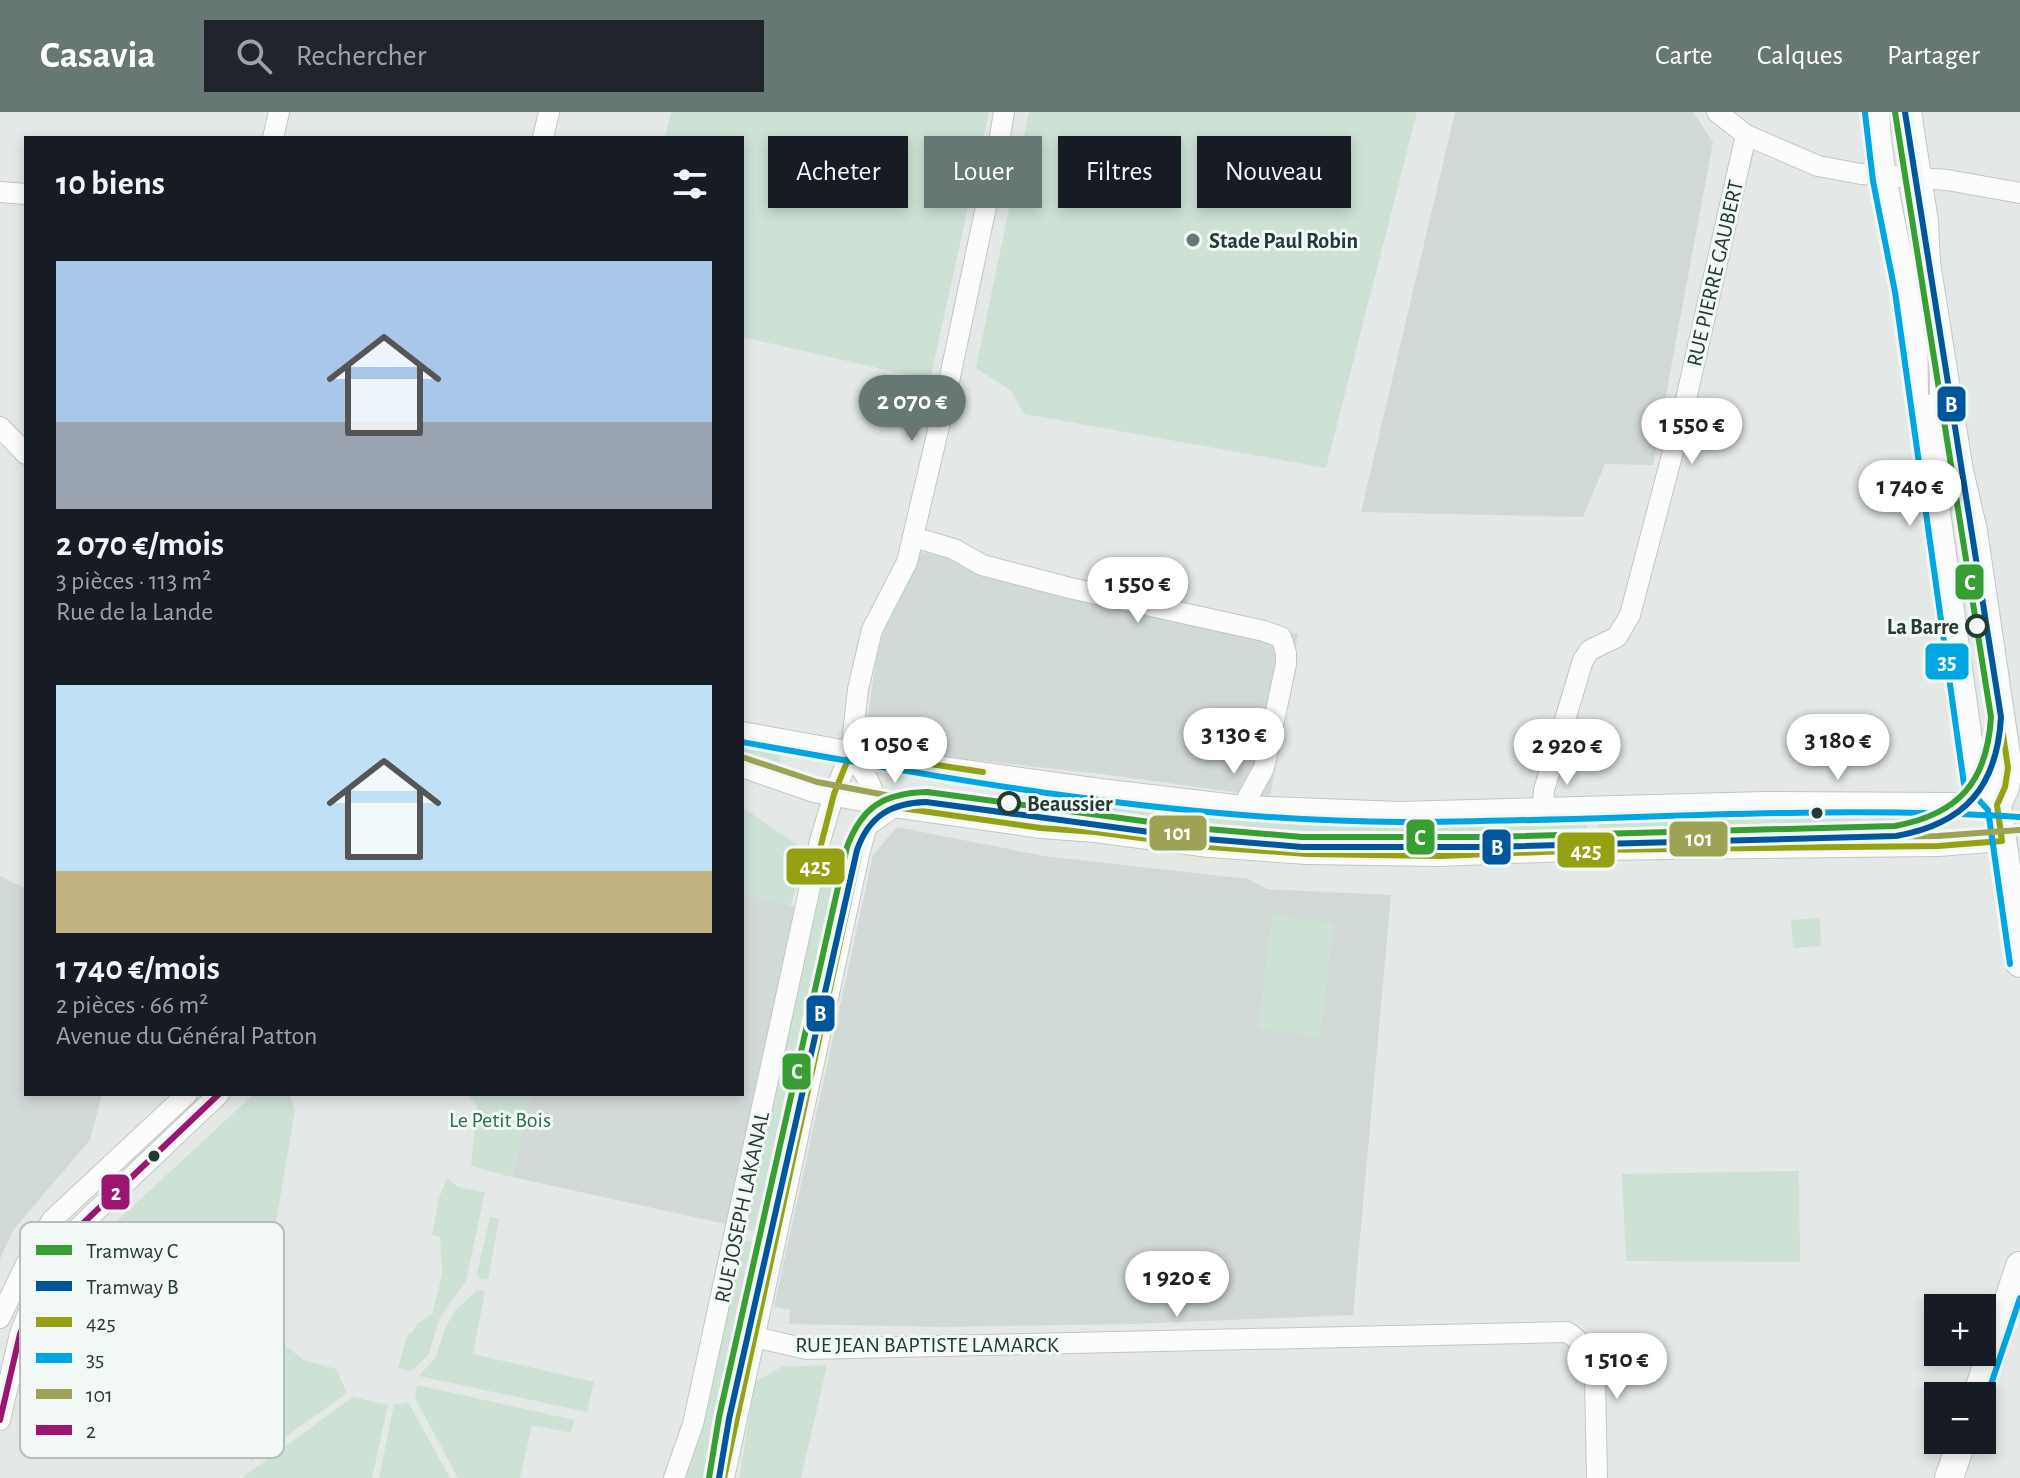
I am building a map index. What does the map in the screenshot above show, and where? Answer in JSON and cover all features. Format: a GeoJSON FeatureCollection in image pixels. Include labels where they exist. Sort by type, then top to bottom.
{"type":"FeatureCollection","features":[{"type":"Feature","properties":{"kind":"street"},"geometry":{"type":"LineString","coordinates":[[273,136],[279,112]]}},
{"type":"Feature","properties":{"kind":"street"},"geometry":{"type":"LineString","coordinates":[[543,136],[549,112]]}},
{"type":"Feature","properties":{"kind":"street","name":"RUE JOSEPH LAKANAL"},"geometry":{"type":"LineString","coordinates":[[674,1478],[693,1424],[809,891],[834,794],[851,752],[858,689],[872,630],[907,562],[944,405],[1004,112]]}},
{"type":"Feature","properties":{"kind":"street"},"geometry":{"type":"LineString","coordinates":[[1717,112],[1746,135],[1818,166],[1882,177],[1947,180],[2020,193]]}},
{"type":"Feature","properties":{"kind":"street"},"geometry":{"type":"LineString","coordinates":[[1875,112],[1882,177],[1905,290],[1974,783],[2008,806]]}},
{"type":"Feature","properties":{"kind":"street"},"geometry":{"type":"LineString","coordinates":[[1907,112],[1924,222],[1926,263],[1959,471],[1973,531],[2008,768],[2005,787],[2020,963]]}},
{"type":"Feature","properties":{"kind":"street","name":"RUE PIERRE GAUBERT"},"geometry":{"type":"LineString","coordinates":[[1543,808],[1552,760],[1586,655],[1617,637],[1630,615],[1682,417],[1746,135]]}},
{"type":"Feature","properties":{"kind":"street"},"geometry":{"type":"LineString","coordinates":[[0,192],[24,194]]}},
{"type":"Feature","properties":{"kind":"street"},"geometry":{"type":"LineString","coordinates":[[0,427],[24,452]]}},
{"type":"Feature","properties":{"kind":"street"},"geometry":{"type":"LineString","coordinates":[[913,537],[954,549],[982,565],[1281,637],[1286,664],[1264,768],[1243,806]]}},
{"type":"Feature","properties":{"kind":"street"},"geometry":{"type":"LineString","coordinates":[[744,732],[851,752],[1100,789],[1243,806],[1400,812],[1764,802],[2008,806]]}},
{"type":"Feature","properties":{"kind":"street"},"geometry":{"type":"LineString","coordinates":[[851,752],[885,805]]}},
{"type":"Feature","properties":{"kind":"street"},"geometry":{"type":"LineString","coordinates":[[744,768],[814,792],[885,805],[1041,828],[1209,847],[1307,854],[1440,856],[1592,850],[1938,846],[2011,841]]}},
{"type":"Feature","properties":{"kind":"street"},"geometry":{"type":"LineString","coordinates":[[1264,768],[1281,807]]}},
{"type":"Feature","properties":{"kind":"street","name":"RUE JOSEPH LAKANAL"},"geometry":{"type":"LineString","coordinates":[[724,1478],[867,826],[885,805]]}},
{"type":"Feature","properties":{"kind":"street"},"geometry":{"type":"LineString","coordinates":[[51,1222],[185,1096]]}},
{"type":"Feature","properties":{"kind":"street"},"geometry":{"type":"LineString","coordinates":[[84,1222],[217,1096]]}},
{"type":"Feature","properties":{"kind":"street"},"geometry":{"type":"LineString","coordinates":[[0,1318],[20,1276]]}},
{"type":"Feature","properties":{"kind":"street"},"geometry":{"type":"LineString","coordinates":[[1996,1338],[2018,1293]]}},
{"type":"Feature","properties":{"kind":"street"},"geometry":{"type":"LineString","coordinates":[[1996,1338],[2018,1293]]}},
{"type":"Feature","properties":{"kind":"street","name":"RUE JEAN BAPTISTE LAMARCK"},"geometry":{"type":"LineString","coordinates":[[754,1337],[807,1349],[1567,1332],[1578,1340],[1589,1357],[1595,1377],[1597,1478]]}},
{"type":"Feature","properties":{"kind":"street"},"geometry":{"type":"LineString","coordinates":[[0,1420],[20,1334]]}},
{"type":"Feature","properties":{"kind":"street"},"geometry":{"type":"LineString","coordinates":[[1949,1478],[1957,1454]]}},
{"type":"Feature","properties":{"kind":"shaded area"},"geometry":{"type":"Polygon","coordinates":[[[1455,112],[1693,112],[1713,142],[1653,465],[1605,464],[1583,517],[1361,512],[1455,112]]]}},
{"type":"Feature","properties":{"kind":"shaded area"},"geometry":{"type":"Polygon","coordinates":[[[916,551],[1298,634],[1270,797],[1102,774],[863,748],[878,647],[916,551]]]}},
{"type":"Feature","properties":{"kind":"shaded area"},"geometry":{"type":"Polygon","coordinates":[[[897,827],[1044,856],[1248,879],[1267,889],[1391,895],[1353,1315],[1133,1324],[944,1327],[789,1324],[790,1310],[774,1307],[873,855],[897,827]]]}},
{"type":"Feature","properties":{"kind":"shaded area"},"geometry":{"type":"Polygon","coordinates":[[[0,876],[24,888],[24,1096],[101,1096],[90,1140],[14,1229],[0,1259],[0,876]]]}},
{"type":"Feature","properties":{"kind":"shaded area"},"geometry":{"type":"Polygon","coordinates":[[[744,894],[797,907],[726,1224],[512,1177],[531,1096],[744,1096],[744,894]]]}},
{"type":"Feature","properties":{"kind":"green space"},"geometry":{"type":"Polygon","coordinates":[[[671,112],[989,112],[984,136],[924,136],[924,208],[968,208],[930,380],[744,337],[744,136],[665,136],[671,112]]]}},
{"type":"Feature","properties":{"kind":"green space","name":"Stade Paul Robin"},"geometry":{"type":"Polygon","coordinates":[[[1029,112],[1417,112],[1326,468],[1024,414],[1011,391],[976,368],[1009,208],[1042,208],[1042,136],[1024,136],[1029,112]]]}},
{"type":"Feature","properties":{"kind":"green space"},"geometry":{"type":"Polygon","coordinates":[[[744,742],[782,751],[779,766],[744,759],[744,742]]]}},
{"type":"Feature","properties":{"kind":"green space"},"geometry":{"type":"Polygon","coordinates":[[[1113,806],[1319,825],[1587,822],[1587,839],[1410,844],[1311,842],[1111,822],[1113,806]]]}},
{"type":"Feature","properties":{"kind":"green space"},"geometry":{"type":"Polygon","coordinates":[[[744,808],[806,851],[791,905],[744,893],[744,808]]]}},
{"type":"Feature","properties":{"kind":"green space"},"geometry":{"type":"Polygon","coordinates":[[[1939,814],[1939,820],[1909,829],[1598,839],[1598,822],[1939,814]]]}},
{"type":"Feature","properties":{"kind":"green space"},"geometry":{"type":"Polygon","coordinates":[[[829,848],[854,854],[768,1234],[743,1229],[829,848]]]}},
{"type":"Feature","properties":{"kind":"green space"},"geometry":{"type":"Polygon","coordinates":[[[1272,915],[1334,923],[1320,1037],[1258,1029],[1272,915]]]}},
{"type":"Feature","properties":{"kind":"green space"},"geometry":{"type":"Polygon","coordinates":[[[1820,918],[1821,946],[1793,948],[1791,920],[1820,918]]]}},
{"type":"Feature","properties":{"kind":"green space"},"geometry":{"type":"Polygon","coordinates":[[[252,1096],[290,1096],[295,1110],[276,1222],[116,1222],[252,1096]]]}},
{"type":"Feature","properties":{"kind":"green space","name":"Le Petit Bois"},"geometry":{"type":"Polygon","coordinates":[[[469,1096],[531,1096],[512,1177],[471,1166],[477,1105],[469,1096]]]}},
{"type":"Feature","properties":{"kind":"green space"},"geometry":{"type":"Polygon","coordinates":[[[1799,1171],[1800,1262],[1626,1261],[1622,1174],[1799,1171]]]}},
{"type":"Feature","properties":{"kind":"green space"},"geometry":{"type":"Polygon","coordinates":[[[447,1178],[458,1187],[485,1192],[466,1281],[439,1319],[429,1354],[411,1371],[398,1368],[407,1335],[432,1314],[442,1275],[440,1237],[432,1235],[439,1198],[447,1178]]]}},
{"type":"Feature","properties":{"kind":"green space"},"geometry":{"type":"Polygon","coordinates":[[[490,1217],[499,1219],[488,1280],[480,1279],[477,1273],[490,1217]]]}},
{"type":"Feature","properties":{"kind":"green space"},"geometry":{"type":"Polygon","coordinates":[[[741,1239],[765,1245],[714,1478],[682,1478],[741,1239]]]}},
{"type":"Feature","properties":{"kind":"green space"},"geometry":{"type":"Polygon","coordinates":[[[477,1290],[485,1291],[473,1354],[594,1382],[587,1412],[419,1376],[435,1358],[446,1326],[456,1310],[477,1290]]]}},
{"type":"Feature","properties":{"kind":"green space"},"geometry":{"type":"Polygon","coordinates":[[[284,1345],[304,1360],[336,1369],[347,1393],[284,1438],[284,1345]]]}},
{"type":"Feature","properties":{"kind":"green space"},"geometry":{"type":"Polygon","coordinates":[[[827,1365],[801,1478],[739,1478],[755,1382],[781,1367],[827,1365]]]}},
{"type":"Feature","properties":{"kind":"green space"},"geometry":{"type":"Polygon","coordinates":[[[417,1385],[574,1420],[571,1433],[532,1425],[520,1478],[458,1478],[415,1398],[417,1385]]]}},
{"type":"Feature","properties":{"kind":"green space"},"geometry":{"type":"Polygon","coordinates":[[[353,1397],[388,1405],[372,1478],[242,1478],[269,1458],[284,1458],[284,1447],[353,1397]]]}},
{"type":"Feature","properties":{"kind":"green space"},"geometry":{"type":"Polygon","coordinates":[[[408,1402],[450,1478],[379,1478],[394,1405],[408,1402]]]}},
{"type":"Feature","properties":{"kind":"tram line","name":"C"},"geometry":{"type":"LineString","coordinates":[[709,1478],[719,1417],[847,847],[860,821],[877,804],[899,795],[927,792],[1195,828],[1302,837],[1490,837],[1895,826],[1936,813],[1966,791],[1983,760],[1991,717],[1895,112]]}},
{"type":"Feature","properties":{"kind":"tram line","name":"B"},"geometry":{"type":"LineString","coordinates":[[719,1478],[729,1419],[857,850],[868,828],[892,809],[926,802],[1194,838],[1302,847],[1490,847],[1896,836],[1941,822],[1973,798],[1993,763],[2001,717],[1905,112]]}},
{"type":"Feature","properties":{"kind":"tram line"},"geometry":{"type":"LineString","coordinates":[[1928,332],[1929,394]]}},
{"type":"Feature","properties":{"kind":"transit line","name":"425"},"geometry":{"type":"LineString","coordinates":[[724,1478],[860,850],[867,826],[894,807],[1041,828],[1209,847],[1307,854],[1440,856],[1592,850],[1938,846],[2002,841],[1997,805],[2005,787],[2008,768],[1973,531],[1959,471],[1926,263],[1924,222],[1907,112]]}},
{"type":"Feature","properties":{"kind":"transit line","name":"35"},"geometry":{"type":"LineString","coordinates":[[1865,113],[1873,181],[1895,292],[1964,784],[1988,810],[2010,964]]}},
{"type":"Feature","properties":{"kind":"transit line","name":"35"},"geometry":{"type":"LineString","coordinates":[[744,742],[1070,796],[1235,815],[1318,820],[1478,821],[1864,812],[2019,817]]}},
{"type":"Feature","properties":{"kind":"transit line","name":"425"},"geometry":{"type":"LineString","coordinates":[[812,880],[834,794],[851,752],[983,772]]}},
{"type":"Feature","properties":{"kind":"transit line","name":"101"},"geometry":{"type":"LineString","coordinates":[[745,758],[817,782],[896,797],[1042,818],[1210,837],[1307,844],[1440,846],[1592,840],[1938,836],[2019,830]]}},
{"type":"Feature","properties":{"kind":"transit line","name":"2"},"geometry":{"type":"LineString","coordinates":[[84,1222],[217,1096]]}},
{"type":"Feature","properties":{"kind":"transit line","name":"35"},"geometry":{"type":"LineString","coordinates":[[1992,1382],[2020,1298]]}},
{"type":"Feature","properties":{"kind":"transit line","name":"2"},"geometry":{"type":"LineString","coordinates":[[0,1420],[20,1334]]}},
{"type":"Feature","properties":{"kind":"place","name":"Stade Paul Robin"},"geometry":{"type":"Point","coordinates":[1193,240]}},
{"type":"Feature","properties":{"kind":"place","name":"La Barre"},"geometry":{"type":"Point","coordinates":[1977,626]}},
{"type":"Feature","properties":{"kind":"place","name":"Beaussier"},"geometry":{"type":"Point","coordinates":[1009,803]}}]}
